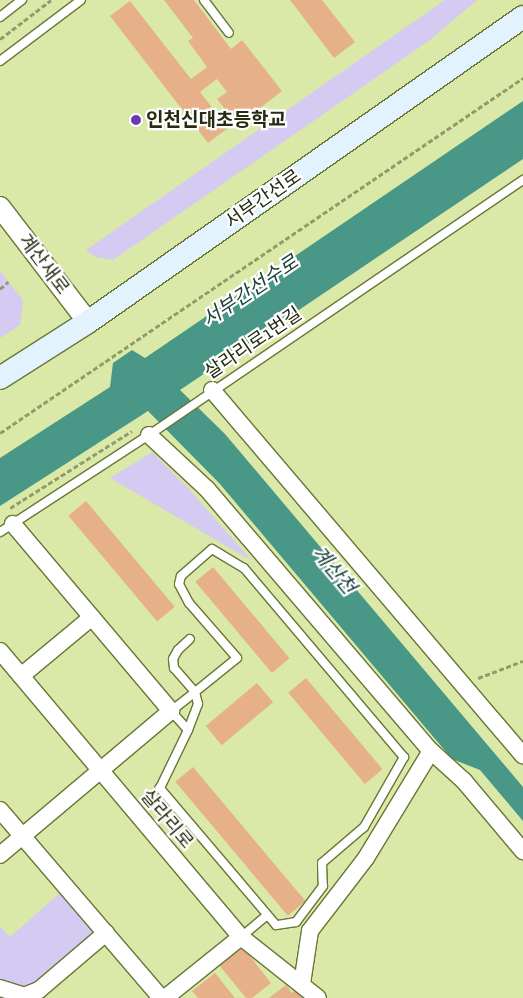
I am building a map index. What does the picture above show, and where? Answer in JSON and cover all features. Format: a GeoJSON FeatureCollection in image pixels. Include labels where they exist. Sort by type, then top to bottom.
{"type":"FeatureCollection","features":[{"type":"Feature","properties":{"kind":"main road","name":"서부간선로"},"geometry":{"type":"LineString","coordinates":[[0,378],[88,322],[523,17]]}},
{"type":"Feature","properties":{"kind":"street","name":"계산새로"},"geometry":{"type":"LineString","coordinates":[[0,207],[88,322]]}},
{"type":"Feature","properties":{"kind":"street"},"geometry":{"type":"LineString","coordinates":[[212,390],[523,756]]}},
{"type":"Feature","properties":{"kind":"street"},"geometry":{"type":"LineString","coordinates":[[153,432],[207,489],[431,751],[464,781],[523,851]]}},
{"type":"Feature","properties":{"kind":"street"},"geometry":{"type":"LineString","coordinates":[[0,855],[171,711],[92,617],[7,522]]}},
{"type":"Feature","properties":{"kind":"street"},"geometry":{"type":"LineString","coordinates":[[21,676],[92,617]]}},
{"type":"Feature","properties":{"kind":"street","name":"살라리로"},"geometry":{"type":"LineString","coordinates":[[0,651],[241,938],[318,998]]}},
{"type":"Feature","properties":{"kind":"street"},"geometry":{"type":"LineString","coordinates":[[302,984],[310,931],[366,858],[431,751]]}},
{"type":"Feature","properties":{"kind":"street"},"geometry":{"type":"LineString","coordinates":[[0,810],[161,998]]}},
{"type":"Feature","properties":{"kind":"street"},"geometry":{"type":"LineString","coordinates":[[0,988],[24,996],[32,995],[106,933]]}},
{"type":"Feature","properties":{"kind":"street"},"geometry":{"type":"LineString","coordinates":[[165,998],[241,938]]}},
{"type":"Feature","properties":{"kind":"lane"},"geometry":{"type":"LineString","coordinates":[[0,18],[22,0]]}},
{"type":"Feature","properties":{"kind":"lane"},"geometry":{"type":"LineString","coordinates":[[0,61],[81,0]]}},
{"type":"Feature","properties":{"kind":"lane"},"geometry":{"type":"LineString","coordinates":[[204,0],[229,33]]}},
{"type":"Feature","properties":{"kind":"lane","name":"살라리로1번길"},"geometry":{"type":"LineString","coordinates":[[7,522],[153,432],[212,390],[523,180]]}},
{"type":"Feature","properties":{"kind":"lane"},"geometry":{"type":"LineString","coordinates":[[188,730],[171,711],[195,692],[237,658],[183,592],[179,584],[181,576],[212,549],[244,568],[404,757],[364,827],[322,863],[323,886],[296,922],[276,924],[160,788],[188,730],[198,704],[195,692],[174,668],[173,659],[178,650],[190,639]]}},
{"type":"Feature","properties":{"kind":"lane"},"geometry":{"type":"LineString","coordinates":[[241,938],[268,915]]}},
{"type":"Feature","properties":{"kind":"path"},"geometry":{"type":"LineString","coordinates":[[0,39],[51,0]]}},
{"type":"Feature","properties":{"kind":"path"},"geometry":{"type":"LineString","coordinates":[[0,433],[523,78]]}},
{"type":"Feature","properties":{"kind":"path"},"geometry":{"type":"LineString","coordinates":[[0,289],[8,282]]}},
{"type":"Feature","properties":{"kind":"path"},"geometry":{"type":"LineString","coordinates":[[7,522],[122,435],[137,430],[153,432]]}},
{"type":"Feature","properties":{"kind":"path"},"geometry":{"type":"LineString","coordinates":[[462,684],[523,661]]}},
{"type":"Feature","properties":{"kind":"shaded area"},"geometry":{"type":"Polygon","coordinates":[[[445,0],[477,0],[430,40],[113,260],[95,257],[86,250],[445,0]]]}},
{"type":"Feature","properties":{"kind":"shaded area"},"geometry":{"type":"Polygon","coordinates":[[[0,271],[23,300],[20,325],[0,338],[0,271]]]}},
{"type":"Feature","properties":{"kind":"shaded area"},"geometry":{"type":"Polygon","coordinates":[[[152,452],[190,490],[252,561],[110,478],[152,452]]]}},
{"type":"Feature","properties":{"kind":"shaded area"},"geometry":{"type":"Polygon","coordinates":[[[62,891],[97,932],[33,987],[23,987],[0,979],[0,926],[10,937],[62,891]]]}},
{"type":"Feature","properties":{"kind":"water"},"geometry":{"type":"Polygon","coordinates":[[[523,101],[523,159],[180,390],[225,434],[523,787],[523,821],[480,770],[452,759],[220,484],[148,411],[0,506],[0,458],[110,387],[113,363],[132,350],[145,358],[523,101]]]}},
{"type":"Feature","properties":{"kind":"building"},"geometry":{"type":"Polygon","coordinates":[[[164,0],[194,0],[231,49],[242,40],[282,91],[237,126],[232,119],[225,124],[228,128],[208,143],[110,16],[130,1],[191,79],[207,67],[188,41],[193,38],[164,0]],[[217,79],[200,92],[218,115],[225,109],[217,99],[227,92],[217,79]]]}},
{"type":"Feature","properties":{"kind":"building"},"geometry":{"type":"Polygon","coordinates":[[[290,0],[322,0],[355,42],[334,58],[290,0]]]}},
{"type":"Feature","properties":{"kind":"building"},"geometry":{"type":"Polygon","coordinates":[[[86,501],[175,607],[157,621],[68,516],[86,501]]]}},
{"type":"Feature","properties":{"kind":"building"},"geometry":{"type":"Polygon","coordinates":[[[213,567],[289,658],[272,673],[195,582],[213,567]]]}},
{"type":"Feature","properties":{"kind":"building"},"geometry":{"type":"Polygon","coordinates":[[[306,678],[382,769],[365,784],[288,693],[306,678]]]}},
{"type":"Feature","properties":{"kind":"building"},"geometry":{"type":"Polygon","coordinates":[[[257,683],[273,702],[222,745],[206,726],[257,683]]]}},
{"type":"Feature","properties":{"kind":"building"},"geometry":{"type":"Polygon","coordinates":[[[193,767],[305,901],[288,916],[175,782],[193,767]]]}},
{"type":"Feature","properties":{"kind":"building"},"geometry":{"type":"Polygon","coordinates":[[[243,947],[271,983],[252,998],[246,998],[219,965],[243,947]]]}},
{"type":"Feature","properties":{"kind":"building"},"geometry":{"type":"Polygon","coordinates":[[[215,973],[235,998],[198,998],[192,991],[215,973]]]}},
{"type":"Feature","properties":{"kind":"building"},"geometry":{"type":"Polygon","coordinates":[[[286,985],[292,993],[297,989],[304,998],[269,998],[286,985]]]}},
{"type":"Feature","properties":{"kind":"place","name":"인천신대초등학교"},"geometry":{"type":"Point","coordinates":[136,120]}},
{"type":"Feature","properties":{"kind":"water label","name":"서부간선수로"},"geometry":{"type":"Point","coordinates":[250,291]}},
{"type":"Feature","properties":{"kind":"water label","name":"계산천"},"geometry":{"type":"Point","coordinates":[334,570]}}]}
